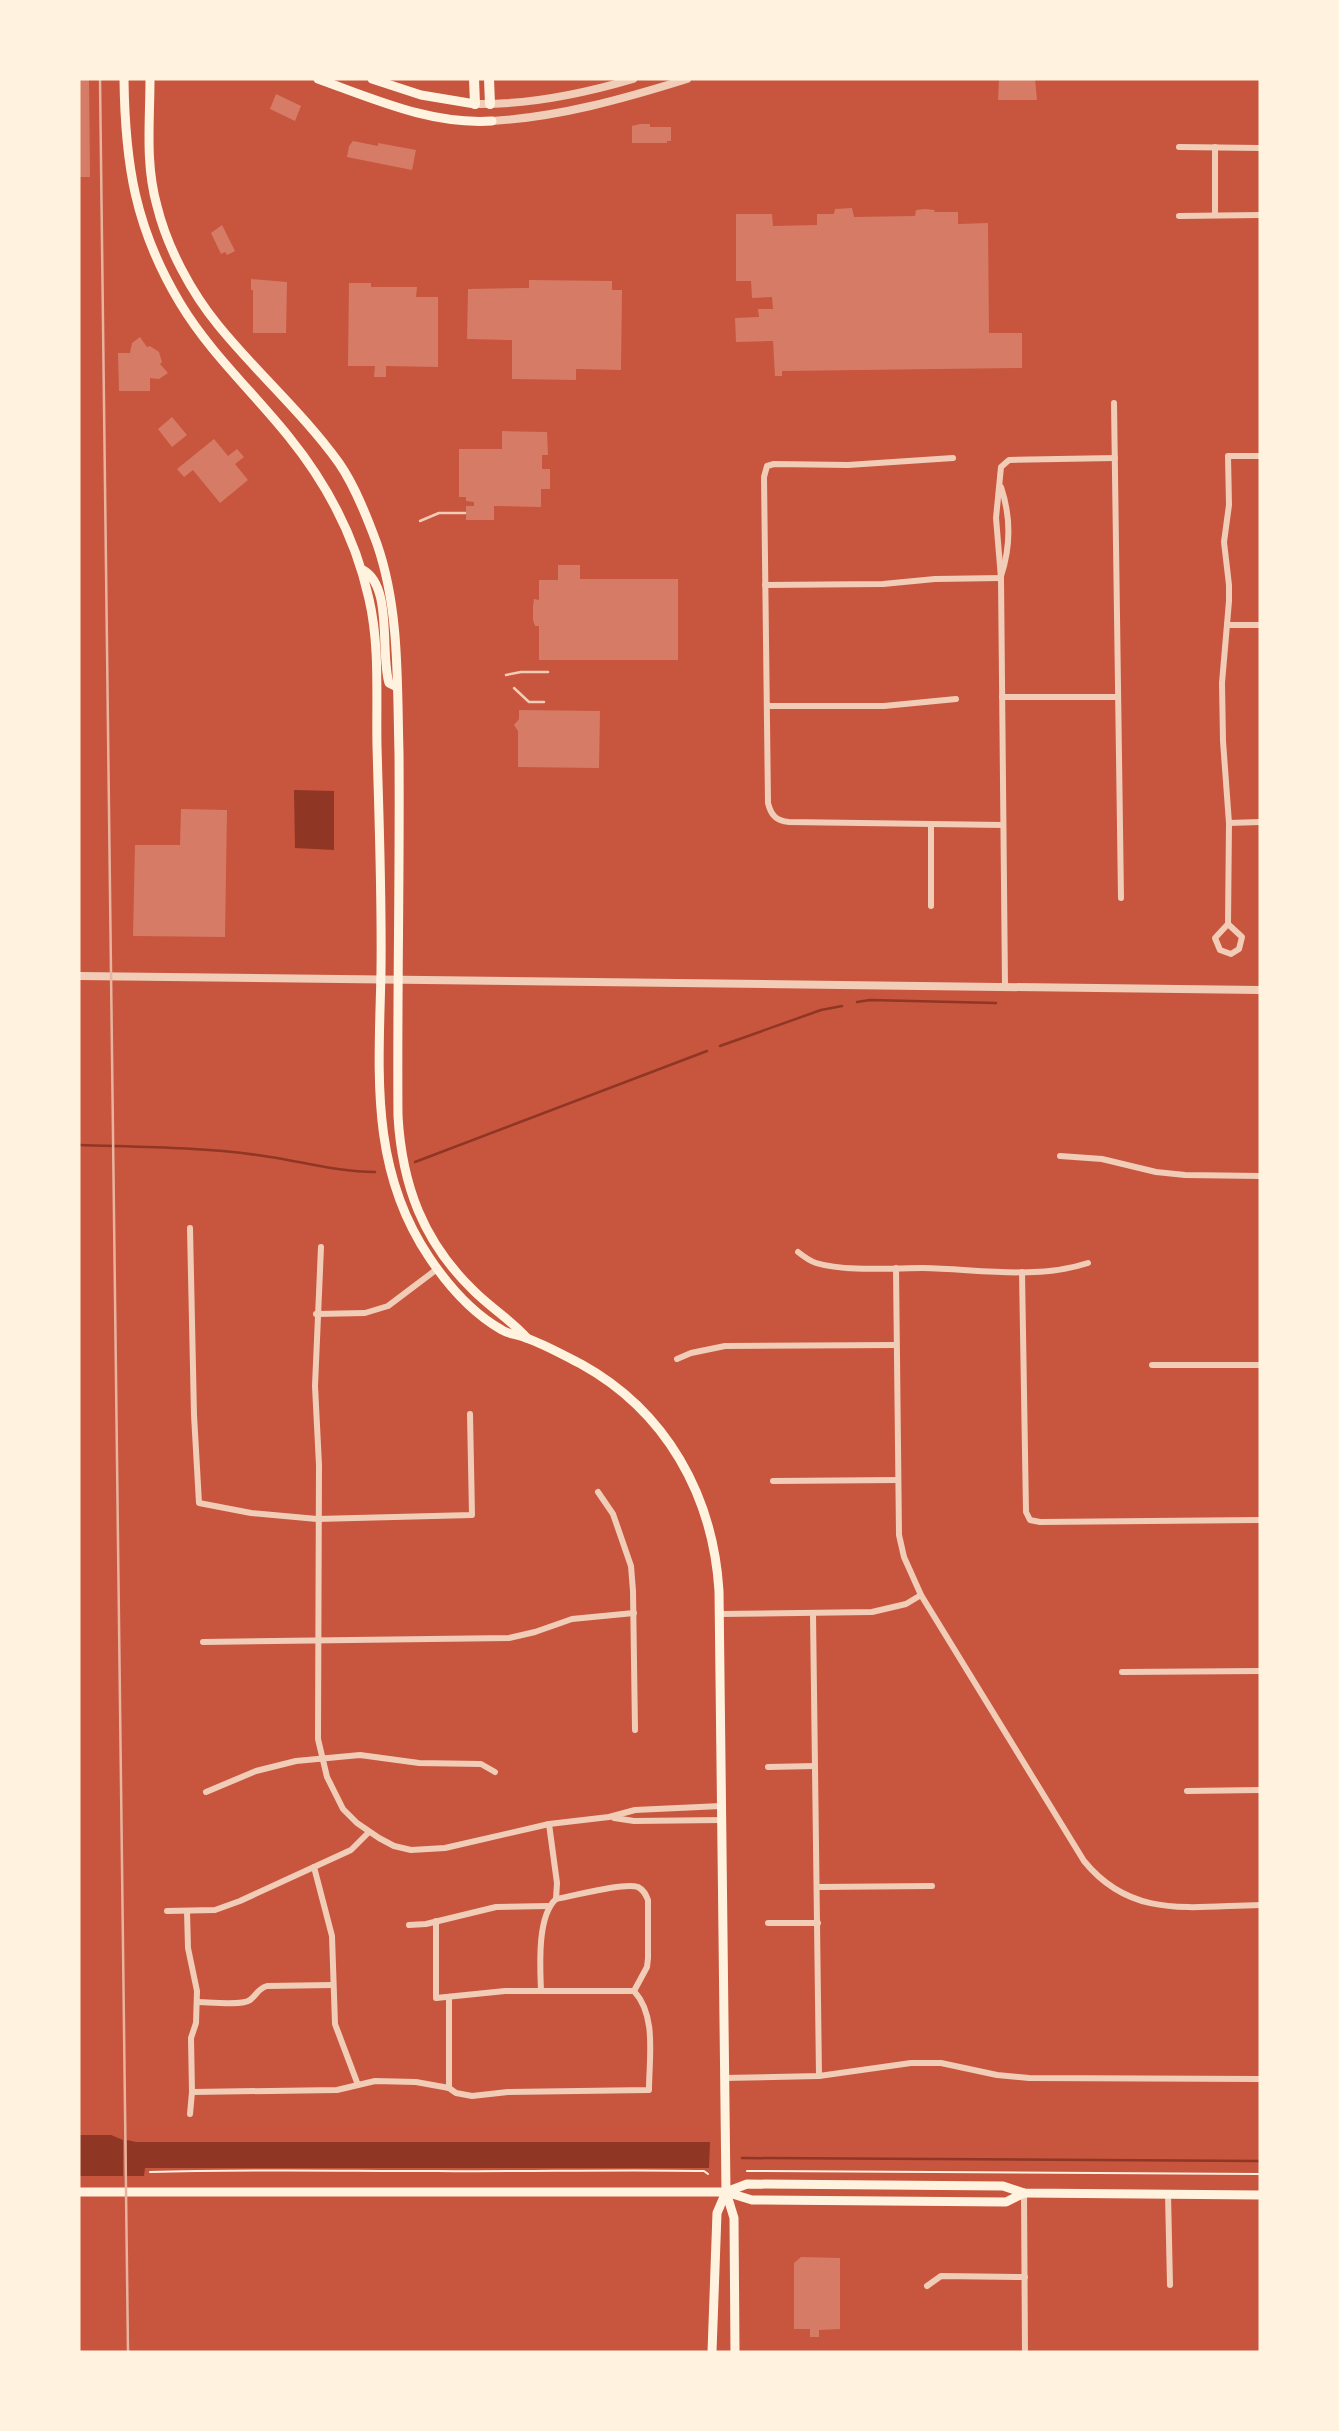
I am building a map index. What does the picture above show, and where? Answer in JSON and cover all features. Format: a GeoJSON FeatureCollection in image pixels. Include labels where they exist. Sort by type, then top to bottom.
{"type":"FeatureCollection","features":[{"type":"Feature","properties":{"kind":"highway"},"geometry":{"type":"LineString","coordinates":[[474,79],[475,104]]}},
{"type":"Feature","properties":{"kind":"highway"},"geometry":{"type":"LineString","coordinates":[[489,79],[490,104]]}},
{"type":"Feature","properties":{"kind":"main road"},"geometry":{"type":"LineString","coordinates":[[124,79],[125,131],[130,174],[143,225],[159,265],[181,305],[212,349],[289,436],[323,484],[363,570],[375,638],[379,1100],[384,1150],[407,1218],[437,1269],[461,1297],[484,1317],[506,1333],[527,1338],[581,1364],[617,1388],[650,1419],[694,1484],[708,1521],[717,1562],[720,1614],[726,2192],[734,2218],[735,2352]]}},
{"type":"Feature","properties":{"kind":"main road"},"geometry":{"type":"LineString","coordinates":[[150,79],[150,170],[158,211],[184,272],[216,323],[279,391],[340,465],[363,509],[377,545],[391,600],[395,634],[400,979],[398,1116],[403,1162],[410,1190],[427,1229],[450,1265],[475,1293],[513,1322],[527,1338]]}},
{"type":"Feature","properties":{"kind":"main road"},"geometry":{"type":"LineString","coordinates":[[318,79],[420,114],[455,120],[492,121]]}},
{"type":"Feature","properties":{"kind":"main road"},"geometry":{"type":"LineString","coordinates":[[372,79],[421,95],[475,104]]}},
{"type":"Feature","properties":{"kind":"main road"},"geometry":{"type":"LineString","coordinates":[[363,570],[373,578],[377,587],[385,634],[387,677],[389,683],[397,687]]}},
{"type":"Feature","properties":{"kind":"main road"},"geometry":{"type":"LineString","coordinates":[[712,2352],[717,2213],[726,2192],[747,2184],[1003,2186],[1024,2193],[1260,2195]]}},
{"type":"Feature","properties":{"kind":"main road"},"geometry":{"type":"LineString","coordinates":[[79,2193],[726,2192],[752,2200],[875,2202],[1006,2202],[1024,2193]]}},
{"type":"Feature","properties":{"kind":"street"},"geometry":{"type":"LineString","coordinates":[[475,104],[568,95],[633,79]]}},
{"type":"Feature","properties":{"kind":"street"},"geometry":{"type":"LineString","coordinates":[[492,121],[526,118],[601,104],[687,79]]}},
{"type":"Feature","properties":{"kind":"street"},"geometry":{"type":"LineString","coordinates":[[1179,147],[1260,148]]}},
{"type":"Feature","properties":{"kind":"street"},"geometry":{"type":"LineString","coordinates":[[1215,147],[1216,215]]}},
{"type":"Feature","properties":{"kind":"street"},"geometry":{"type":"LineString","coordinates":[[1179,216],[1260,215]]}},
{"type":"Feature","properties":{"kind":"street"},"geometry":{"type":"LineString","coordinates":[[1114,402],[1121,898]]}},
{"type":"Feature","properties":{"kind":"street"},"geometry":{"type":"LineString","coordinates":[[1228,924],[1242,937],[1239,949],[1231,954],[1220,950],[1215,938],[1228,924],[1229,823],[1222,683],[1229,585],[1224,542],[1229,505],[1228,456],[1260,456]]}},
{"type":"Feature","properties":{"kind":"street"},"geometry":{"type":"LineString","coordinates":[[953,458],[848,465],[767,466],[764,477],[768,803],[777,820],[789,822],[1003,825]]}},
{"type":"Feature","properties":{"kind":"street"},"geometry":{"type":"LineString","coordinates":[[1005,986],[1001,578],[996,519],[1001,467],[1003,462],[1016,459],[1115,458]]}},
{"type":"Feature","properties":{"kind":"street"},"geometry":{"type":"LineString","coordinates":[[1000,484],[1007,503],[1009,526],[1009,549],[1001,578]]}},
{"type":"Feature","properties":{"kind":"street"},"geometry":{"type":"LineString","coordinates":[[765,585],[883,584],[935,579],[1001,578]]}},
{"type":"Feature","properties":{"kind":"street"},"geometry":{"type":"LineString","coordinates":[[1227,625],[1260,625]]}},
{"type":"Feature","properties":{"kind":"street"},"geometry":{"type":"LineString","coordinates":[[1002,697],[1118,697]]}},
{"type":"Feature","properties":{"kind":"street"},"geometry":{"type":"LineString","coordinates":[[767,706],[884,706],[956,699]]}},
{"type":"Feature","properties":{"kind":"street"},"geometry":{"type":"LineString","coordinates":[[1229,823],[1260,821]]}},
{"type":"Feature","properties":{"kind":"street"},"geometry":{"type":"LineString","coordinates":[[931,824],[931,906]]}},
{"type":"Feature","properties":{"kind":"street"},"geometry":{"type":"LineString","coordinates":[[79,976],[1260,990]]}},
{"type":"Feature","properties":{"kind":"street"},"geometry":{"type":"LineString","coordinates":[[1060,1156],[1102,1159],[1156,1172],[1260,1176]]}},
{"type":"Feature","properties":{"kind":"street"},"geometry":{"type":"LineString","coordinates":[[190,1228],[194,1415],[199,1503],[251,1513],[317,1520],[472,1515],[470,1414]]}},
{"type":"Feature","properties":{"kind":"street"},"geometry":{"type":"LineString","coordinates":[[321,1247],[316,1314],[318,1739],[327,1777],[343,1809],[369,1832],[394,1846],[411,1850],[437,1849],[549,1824],[609,1818],[649,1808],[722,1806]]}},
{"type":"Feature","properties":{"kind":"street"},"geometry":{"type":"LineString","coordinates":[[798,1252],[815,1263],[848,1267],[1022,1272],[1056,1271],[1088,1263]]}},
{"type":"Feature","properties":{"kind":"street"},"geometry":{"type":"LineString","coordinates":[[896,1268],[899,1535],[904,1556],[921,1594],[1098,1879],[1138,1902],[1163,1906],[1260,1905]]}},
{"type":"Feature","properties":{"kind":"street"},"geometry":{"type":"LineString","coordinates":[[316,1314],[365,1313],[388,1306],[437,1269]]}},
{"type":"Feature","properties":{"kind":"street"},"geometry":{"type":"LineString","coordinates":[[1022,1272],[1026,1512],[1030,1520],[1260,1520]]}},
{"type":"Feature","properties":{"kind":"street"},"geometry":{"type":"LineString","coordinates":[[677,1359],[691,1353],[725,1346],[896,1345]]}},
{"type":"Feature","properties":{"kind":"street"},"geometry":{"type":"LineString","coordinates":[[1152,1365],[1260,1365]]}},
{"type":"Feature","properties":{"kind":"street"},"geometry":{"type":"LineString","coordinates":[[773,1480],[898,1480]]}},
{"type":"Feature","properties":{"kind":"street"},"geometry":{"type":"LineString","coordinates":[[598,1492],[613,1514],[631,1566],[635,1730]]}},
{"type":"Feature","properties":{"kind":"street"},"geometry":{"type":"LineString","coordinates":[[720,1614],[872,1612],[906,1604],[921,1594]]}},
{"type":"Feature","properties":{"kind":"street"},"geometry":{"type":"LineString","coordinates":[[203,1642],[509,1638],[572,1619],[634,1613]]}},
{"type":"Feature","properties":{"kind":"street"},"geometry":{"type":"LineString","coordinates":[[813,1614],[819,2076]]}},
{"type":"Feature","properties":{"kind":"street"},"geometry":{"type":"LineString","coordinates":[[1122,1672],[1260,1671]]}},
{"type":"Feature","properties":{"kind":"street"},"geometry":{"type":"LineString","coordinates":[[206,1792],[256,1770],[321,1758],[360,1755],[419,1763],[481,1764],[495,1772]]}},
{"type":"Feature","properties":{"kind":"street"},"geometry":{"type":"LineString","coordinates":[[768,1768],[815,1766]]}},
{"type":"Feature","properties":{"kind":"street"},"geometry":{"type":"LineString","coordinates":[[1187,1791],[1260,1790]]}},
{"type":"Feature","properties":{"kind":"street"},"geometry":{"type":"LineString","coordinates":[[609,1818],[634,1821],[722,1820]]}},
{"type":"Feature","properties":{"kind":"street"},"geometry":{"type":"LineString","coordinates":[[549,1824],[557,1883],[556,1899]]}},
{"type":"Feature","properties":{"kind":"street"},"geometry":{"type":"LineString","coordinates":[[167,1911],[215,1910],[351,1850],[369,1832]]}},
{"type":"Feature","properties":{"kind":"street"},"geometry":{"type":"LineString","coordinates":[[314,1867],[332,1936],[335,2024],[358,2085]]}},
{"type":"Feature","properties":{"kind":"street"},"geometry":{"type":"LineString","coordinates":[[818,1887],[932,1885]]}},
{"type":"Feature","properties":{"kind":"street"},"geometry":{"type":"LineString","coordinates":[[541,1991],[540,1950],[548,1906],[556,1899],[612,1888],[638,1887],[645,1892],[648,1900],[648,1958],[647,1967],[634,1991]]}},
{"type":"Feature","properties":{"kind":"street"},"geometry":{"type":"LineString","coordinates":[[409,1925],[426,1924],[496,1907],[548,1906]]}},
{"type":"Feature","properties":{"kind":"street"},"geometry":{"type":"LineString","coordinates":[[187,1911],[188,1948],[197,1991],[196,2023],[191,2038],[190,2114]]}},
{"type":"Feature","properties":{"kind":"street"},"geometry":{"type":"LineString","coordinates":[[192,2092],[337,2090],[375,2081],[416,2082],[449,2088],[456,2093],[472,2096],[508,2092],[649,2090],[649,2016],[645,2004],[634,1991],[505,1991],[436,1998],[436,1921]]}},
{"type":"Feature","properties":{"kind":"street"},"geometry":{"type":"LineString","coordinates":[[768,1923],[818,1923]]}},
{"type":"Feature","properties":{"kind":"street"},"geometry":{"type":"LineString","coordinates":[[197,2002],[243,2002],[250,2000],[259,1988],[267,1986],[333,1985]]}},
{"type":"Feature","properties":{"kind":"street"},"geometry":{"type":"LineString","coordinates":[[449,1997],[449,2088]]}},
{"type":"Feature","properties":{"kind":"street"},"geometry":{"type":"LineString","coordinates":[[724,2078],[819,2076],[911,2063],[941,2063],[997,2075],[1029,2078],[1260,2079]]}},
{"type":"Feature","properties":{"kind":"street"},"geometry":{"type":"LineString","coordinates":[[1024,2193],[1025,2352]]}},
{"type":"Feature","properties":{"kind":"street"},"geometry":{"type":"LineString","coordinates":[[1168,2194],[1170,2285]]}},
{"type":"Feature","properties":{"kind":"street"},"geometry":{"type":"LineString","coordinates":[[927,2286],[941,2276],[1024,2277]]}},
{"type":"Feature","properties":{"kind":"lane"},"geometry":{"type":"LineString","coordinates":[[490,104],[492,121]]}},
{"type":"Feature","properties":{"kind":"lane"},"geometry":{"type":"LineString","coordinates":[[420,521],[439,513],[465,513]]}},
{"type":"Feature","properties":{"kind":"lane"},"geometry":{"type":"LineString","coordinates":[[506,675],[548,672]]}},
{"type":"Feature","properties":{"kind":"lane"},"geometry":{"type":"LineString","coordinates":[[514,688],[529,702],[544,702]]}},
{"type":"Feature","properties":{"kind":"path"},"geometry":{"type":"LineString","coordinates":[[150,2172],[243,2169],[658,2170],[704,2171],[708,2174]]}},
{"type":"Feature","properties":{"kind":"path"},"geometry":{"type":"LineString","coordinates":[[747,2171],[1260,2174]]}},
{"type":"Feature","properties":{"kind":"shaded area"},"geometry":{"type":"Polygon","coordinates":[[[294,790],[334,791],[334,850],[295,848],[294,790]]]}},
{"type":"Feature","properties":{"kind":"shaded area"},"geometry":{"type":"Polygon","coordinates":[[[79,2135],[111,2135],[123,2140],[123,2176],[79,2176],[79,2135]]]}},
{"type":"Feature","properties":{"kind":"shaded area"},"geometry":{"type":"Polygon","coordinates":[[[127,2140],[710,2142],[709,2168],[145,2168],[144,2176],[127,2176],[127,2140]]]}},
{"type":"Feature","properties":{"kind":"building"},"geometry":{"type":"Polygon","coordinates":[[[79,79],[89,79],[90,177],[79,177],[79,79]]]}},
{"type":"Feature","properties":{"kind":"building"},"geometry":{"type":"Polygon","coordinates":[[[999,79],[1035,79],[1037,100],[998,100],[999,79]]]}},
{"type":"Feature","properties":{"kind":"building"},"geometry":{"type":"Polygon","coordinates":[[[276,94],[301,106],[295,121],[270,109],[276,94]]]}},
{"type":"Feature","properties":{"kind":"building"},"geometry":{"type":"Polygon","coordinates":[[[640,124],[671,127],[671,141],[632,143],[632,126],[640,124]]]}},
{"type":"Feature","properties":{"kind":"building"},"geometry":{"type":"Polygon","coordinates":[[[353,141],[416,150],[412,170],[347,157],[353,141]]]}},
{"type":"Feature","properties":{"kind":"building"},"geometry":{"type":"Polygon","coordinates":[[[852,208],[854,217],[915,216],[916,210],[925,209],[935,210],[934,212],[958,212],[958,224],[988,223],[989,333],[1022,333],[1022,368],[782,371],[782,376],[775,376],[773,341],[736,342],[735,318],[759,317],[758,309],[773,309],[772,297],[752,298],[751,281],[736,281],[736,214],[772,214],[773,226],[817,225],[817,214],[834,214],[835,209],[852,208]]]}},
{"type":"Feature","properties":{"kind":"building"},"geometry":{"type":"Polygon","coordinates":[[[222,225],[235,251],[227,255],[225,252],[221,254],[211,233],[222,225]]]}},
{"type":"Feature","properties":{"kind":"building"},"geometry":{"type":"Polygon","coordinates":[[[251,279],[287,282],[286,333],[253,333],[251,279]]]}},
{"type":"Feature","properties":{"kind":"building"},"geometry":{"type":"Polygon","coordinates":[[[529,280],[612,281],[612,290],[622,290],[621,370],[576,369],[576,380],[512,379],[512,340],[467,339],[468,289],[529,288],[529,280]]]}},
{"type":"Feature","properties":{"kind":"building"},"geometry":{"type":"Polygon","coordinates":[[[349,283],[371,283],[371,287],[417,287],[416,297],[438,297],[438,367],[386,366],[386,377],[374,377],[375,366],[348,366],[349,283]]]}},
{"type":"Feature","properties":{"kind":"building"},"geometry":{"type":"Polygon","coordinates":[[[140,337],[147,347],[159,352],[162,362],[160,364],[168,373],[159,379],[150,378],[150,391],[119,391],[118,353],[130,353],[132,343],[140,337]]]}},
{"type":"Feature","properties":{"kind":"building"},"geometry":{"type":"Polygon","coordinates":[[[172,417],[187,435],[172,447],[158,429],[172,417]]]}},
{"type":"Feature","properties":{"kind":"building"},"geometry":{"type":"Polygon","coordinates":[[[502,431],[547,432],[548,455],[542,455],[542,469],[550,469],[550,489],[541,489],[541,507],[494,506],[494,520],[466,520],[466,506],[474,506],[474,502],[466,501],[466,497],[459,497],[459,449],[502,449],[502,431]]]}},
{"type":"Feature","properties":{"kind":"building"},"geometry":{"type":"Polygon","coordinates":[[[214,439],[228,456],[237,449],[244,457],[235,464],[248,480],[220,503],[193,470],[184,477],[177,469],[214,439]]]}},
{"type":"Feature","properties":{"kind":"building"},"geometry":{"type":"Polygon","coordinates":[[[558,565],[580,565],[580,579],[678,579],[678,660],[539,660],[539,626],[535,626],[533,620],[534,599],[539,600],[539,580],[558,580],[558,565]]]}},
{"type":"Feature","properties":{"kind":"building"},"geometry":{"type":"Polygon","coordinates":[[[519,710],[600,711],[599,768],[518,767],[518,731],[514,725],[519,719],[519,710]]]}},
{"type":"Feature","properties":{"kind":"building"},"geometry":{"type":"Polygon","coordinates":[[[181,809],[227,810],[225,937],[133,936],[135,845],[180,845],[181,809]]]}},
{"type":"Feature","properties":{"kind":"building"},"geometry":{"type":"Polygon","coordinates":[[[801,2257],[840,2258],[840,2329],[819,2330],[819,2337],[810,2337],[810,2329],[794,2329],[794,2263],[801,2257]]]}},
{"type":"Feature","properties":{"kind":"waterway"},"geometry":{"type":"LineString","coordinates":[[857,1002],[996,1003]]}},
{"type":"Feature","properties":{"kind":"waterway"},"geometry":{"type":"LineString","coordinates":[[720,1046],[821,1010],[842,1006]]}},
{"type":"Feature","properties":{"kind":"waterway"},"geometry":{"type":"LineString","coordinates":[[415,1162],[707,1051]]}},
{"type":"Feature","properties":{"kind":"waterway"},"geometry":{"type":"LineString","coordinates":[[79,1145],[235,1152],[345,1170],[375,1172]]}},
{"type":"Feature","properties":{"kind":"waterway"},"geometry":{"type":"LineString","coordinates":[[742,2158],[1260,2161]]}},
{"type":"Feature","properties":{"kind":"railway"},"geometry":{"type":"LineString","coordinates":[[100,79],[128,2352]]}}]}
